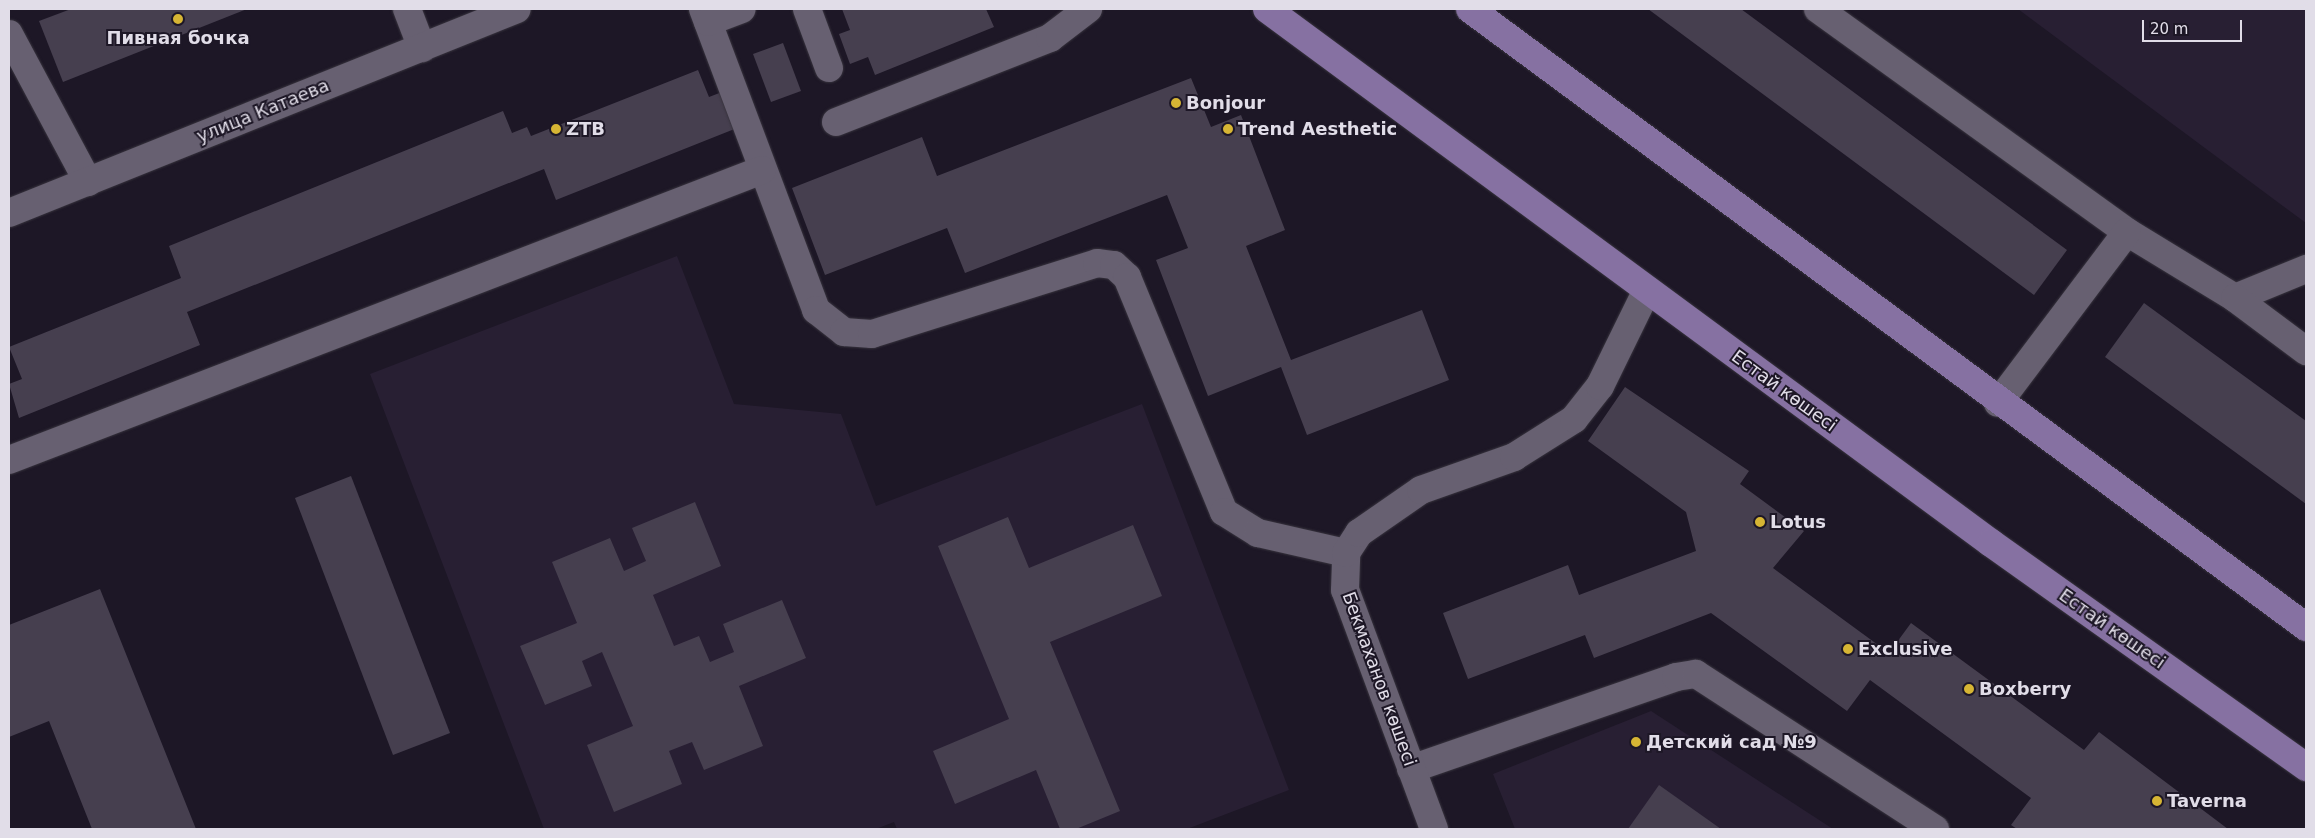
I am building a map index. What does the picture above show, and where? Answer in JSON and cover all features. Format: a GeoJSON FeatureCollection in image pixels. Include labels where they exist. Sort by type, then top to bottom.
{"type":"FeatureCollection","features":[{"type":"Feature","properties":{"kind":"main road","name":"Естай көшесі"},"geometry":{"type":"LineString","coordinates":[[1268,9],[1991,543],[2306,767]]}},
{"type":"Feature","properties":{"kind":"main road"},"geometry":{"type":"LineString","coordinates":[[1470,9],[1998,403],[2306,627]]}},
{"type":"Feature","properties":{"kind":"street"},"geometry":{"type":"LineString","coordinates":[[407,9],[422,48]]}},
{"type":"Feature","properties":{"kind":"street","name":"улица Катаева"},"geometry":{"type":"LineString","coordinates":[[9,214],[517,9]]}},
{"type":"Feature","properties":{"kind":"street"},"geometry":{"type":"LineString","coordinates":[[742,9],[706,15],[762,170],[816,310],[844,332],[872,334],[1097,263],[1114,265],[1127,277],[1224,512],[1258,533],[1346,553],[1359,533],[1421,490],[1514,457],[1574,419],[1600,386],[1647,290]]}},
{"type":"Feature","properties":{"kind":"street"},"geometry":{"type":"LineString","coordinates":[[806,9],[829,68]]}},
{"type":"Feature","properties":{"kind":"street"},"geometry":{"type":"LineString","coordinates":[[836,122],[1050,38],[1088,9]]}},
{"type":"Feature","properties":{"kind":"street"},"geometry":{"type":"LineString","coordinates":[[1818,9],[2126,232],[2235,298],[2306,351]]}},
{"type":"Feature","properties":{"kind":"street"},"geometry":{"type":"LineString","coordinates":[[9,34],[88,182]]}},
{"type":"Feature","properties":{"kind":"street"},"geometry":{"type":"LineString","coordinates":[[9,460],[762,170]]}},
{"type":"Feature","properties":{"kind":"street"},"geometry":{"type":"LineString","coordinates":[[1998,403],[2126,232]]}},
{"type":"Feature","properties":{"kind":"street"},"geometry":{"type":"LineString","coordinates":[[2235,298],[2306,269]]}},
{"type":"Feature","properties":{"kind":"street","name":"Бекмаханов көшесі"},"geometry":{"type":"LineString","coordinates":[[1346,553],[1345,590],[1410,769],[1434,829]]}},
{"type":"Feature","properties":{"kind":"street"},"geometry":{"type":"LineString","coordinates":[[1410,769],[1676,677],[1696,674],[1935,829]]}},
{"type":"Feature","properties":{"kind":"shaded area"},"geometry":{"type":"Polygon","coordinates":[[[2018,9],[2306,9],[2306,223],[2018,9]]]}},
{"type":"Feature","properties":{"kind":"shaded area"},"geometry":{"type":"Polygon","coordinates":[[[677,256],[734,404],[841,414],[876,506],[1142,404],[1289,790],[1187,829],[897,829],[894,822],[876,829],[544,829],[370,374],[677,256]]]}},
{"type":"Feature","properties":{"kind":"shaded area","name":"Детский сад №9"},"geometry":{"type":"Polygon","coordinates":[[[1651,711],[1833,829],[1515,829],[1493,774],[1651,711]]]}},
{"type":"Feature","properties":{"kind":"building"},"geometry":{"type":"Polygon","coordinates":[[[71,9],[247,9],[63,82],[39,21],[71,9]]]}},
{"type":"Feature","properties":{"kind":"building"},"geometry":{"type":"Polygon","coordinates":[[[842,9],[986,9],[994,27],[875,75],[868,57],[850,64],[839,34],[850,30],[842,9]]]}},
{"type":"Feature","properties":{"kind":"building"},"geometry":{"type":"Polygon","coordinates":[[[1648,9],[1741,9],[2067,250],[2034,295],[1648,9]]]}},
{"type":"Feature","properties":{"kind":"building"},"geometry":{"type":"Polygon","coordinates":[[[783,43],[801,91],[771,102],[753,54],[783,43]]]}},
{"type":"Feature","properties":{"kind":"building"},"geometry":{"type":"Polygon","coordinates":[[[698,70],[709,97],[722,92],[737,128],[556,200],[544,169],[187,312],[200,345],[19,418],[9,384],[22,379],[9,347],[181,278],[169,246],[503,111],[512,133],[527,127],[531,136],[698,70]]]}},
{"type":"Feature","properties":{"kind":"building"},"geometry":{"type":"Polygon","coordinates":[[[1191,78],[1211,127],[1241,115],[1285,230],[1246,246],[1291,360],[1422,310],[1449,380],[1307,435],[1281,367],[1208,396],[1156,260],[1188,248],[1167,195],[965,273],[947,228],[825,275],[792,188],[922,137],[937,176],[1191,78]]]}},
{"type":"Feature","properties":{"kind":"building"},"geometry":{"type":"Polygon","coordinates":[[[2144,303],[2306,421],[2306,504],[2105,357],[2144,303]]]}},
{"type":"Feature","properties":{"kind":"building"},"geometry":{"type":"Polygon","coordinates":[[[1625,387],[1749,471],[1740,484],[1804,531],[1773,568],[1889,653],[1911,623],[2084,750],[2099,732],[2228,829],[2017,829],[2011,825],[2031,798],[1870,680],[1847,711],[1711,613],[1594,658],[1585,635],[1468,679],[1443,613],[1568,565],[1579,595],[1696,551],[1686,512],[1588,441],[1625,387]]]}},
{"type":"Feature","properties":{"kind":"building"},"geometry":{"type":"Polygon","coordinates":[[[351,476],[450,733],[393,755],[295,498],[351,476]]]}},
{"type":"Feature","properties":{"kind":"building"},"geometry":{"type":"Polygon","coordinates":[[[695,502],[721,566],[653,595],[674,646],[699,636],[710,662],[734,652],[723,624],[782,600],[806,658],[739,686],[763,746],[704,770],[692,742],[669,751],[682,784],[614,812],[587,745],[633,726],[602,652],[582,661],[592,686],[545,705],[520,646],[577,623],[552,562],[610,538],[624,571],[646,561],[632,528],[695,502]]]}},
{"type":"Feature","properties":{"kind":"building"},"geometry":{"type":"Polygon","coordinates":[[[1008,517],[1029,568],[1133,525],[1162,596],[1050,642],[1120,811],[1076,829],[1060,829],[1036,770],[955,804],[933,751],[1009,719],[938,546],[1008,517]]]}},
{"type":"Feature","properties":{"kind":"building"},"geometry":{"type":"Polygon","coordinates":[[[100,589],[196,829],[92,829],[49,721],[9,737],[9,625],[100,589]]]}},
{"type":"Feature","properties":{"kind":"building"},"geometry":{"type":"Polygon","coordinates":[[[1659,785],[1721,829],[1628,829],[1659,785]]]}},
{"type":"Feature","properties":{"kind":"place","name":"Пивная бочка"},"geometry":{"type":"Point","coordinates":[178,19]}},
{"type":"Feature","properties":{"kind":"place","name":"Bonjour"},"geometry":{"type":"Point","coordinates":[1176,103]}},
{"type":"Feature","properties":{"kind":"place","name":"ZTB"},"geometry":{"type":"Point","coordinates":[556,129]}},
{"type":"Feature","properties":{"kind":"place","name":"Trend Aesthetic"},"geometry":{"type":"Point","coordinates":[1228,129]}},
{"type":"Feature","properties":{"kind":"place","name":"Lotus"},"geometry":{"type":"Point","coordinates":[1760,522]}},
{"type":"Feature","properties":{"kind":"place","name":"Exclusive"},"geometry":{"type":"Point","coordinates":[1848,649]}},
{"type":"Feature","properties":{"kind":"place","name":"Boxberry"},"geometry":{"type":"Point","coordinates":[1969,689]}},
{"type":"Feature","properties":{"kind":"place","name":"Детский сад №9"},"geometry":{"type":"Point","coordinates":[1636,742]}},
{"type":"Feature","properties":{"kind":"place","name":"Taverna"},"geometry":{"type":"Point","coordinates":[2157,801]}}]}
